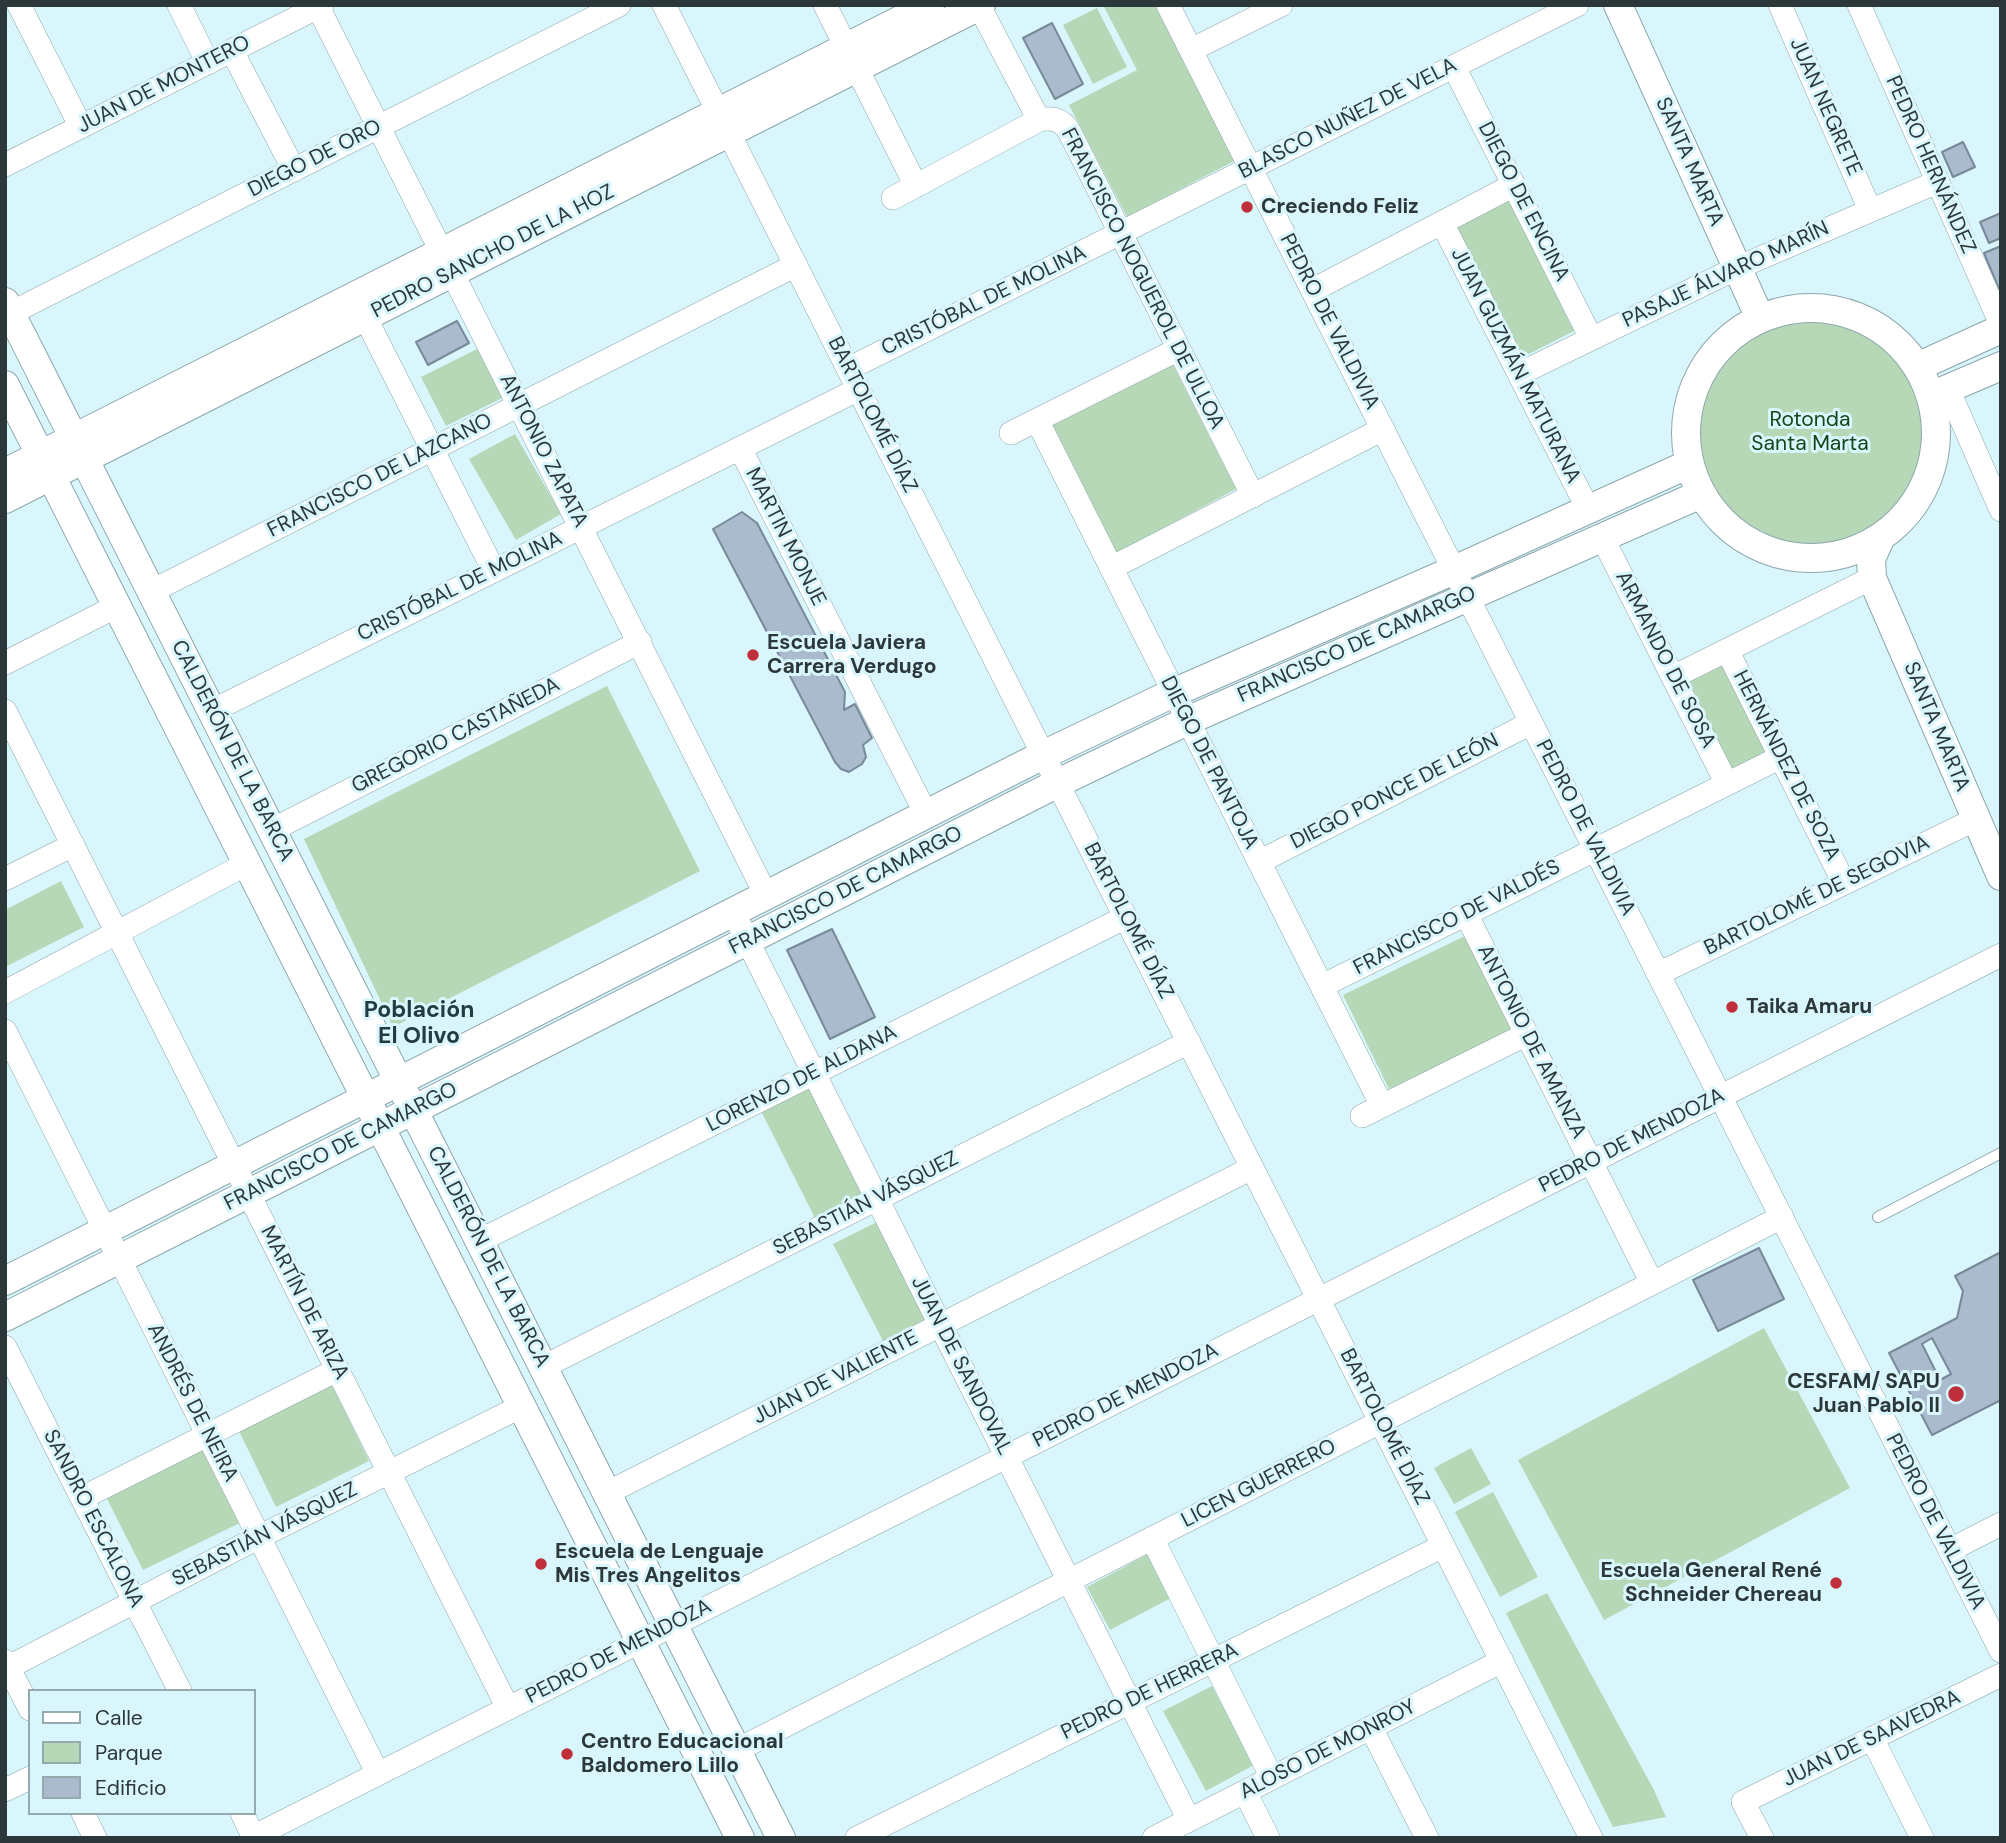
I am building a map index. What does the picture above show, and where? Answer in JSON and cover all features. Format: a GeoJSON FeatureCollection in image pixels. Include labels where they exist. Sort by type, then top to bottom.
{"type":"FeatureCollection","features":[{"type":"Feature","properties":{"kind":"street"},"geometry":{"type":"LineString","coordinates":[[19,5],[81,127]]}},
{"type":"Feature","properties":{"kind":"street"},"geometry":{"type":"LineString","coordinates":[[179,5],[208,63]]}},
{"type":"Feature","properties":{"kind":"street","name":"DIEGO DE ORO"},"geometry":{"type":"LineString","coordinates":[[8,308],[294,170],[619,5]]}},
{"type":"Feature","properties":{"kind":"street","name":"BARTOLOMÉ DÍAZ"},"geometry":{"type":"LineString","coordinates":[[664,5],[1591,1838]]}},
{"type":"Feature","properties":{"kind":"street"},"geometry":{"type":"LineString","coordinates":[[825,5],[916,186]]}},
{"type":"Feature","properties":{"kind":"street","name":"PEDRO SANCHO DE LA HOZ"},"geometry":{"type":"LineString","coordinates":[[852,58],[930,5]]}},
{"type":"Feature","properties":{"kind":"street","name":"PEDRO DE VALDIVIA"},"geometry":{"type":"LineString","coordinates":[[1168,5],[2001,1651]]}},
{"type":"Feature","properties":{"kind":"street"},"geometry":{"type":"LineString","coordinates":[[1191,50],[1281,5]]}},
{"type":"Feature","properties":{"kind":"street","name":"BLASCO NUÑEZ DE VELA"},"geometry":{"type":"LineString","coordinates":[[1120,233],[1577,5]]}},
{"type":"Feature","properties":{"kind":"street","name":"SANTA MARTA"},"geometry":{"type":"LineString","coordinates":[[1618,5],[1760,318]]}},
{"type":"Feature","properties":{"kind":"street","name":"JUAN NEGRETE"},"geometry":{"type":"LineString","coordinates":[[1780,5],[1870,210]]}},
{"type":"Feature","properties":{"kind":"street","name":"PEDRO HERNÁNDEZ"},"geometry":{"type":"LineString","coordinates":[[1859,5],[2001,327]]}},
{"type":"Feature","properties":{"kind":"street","name":"JUAN DE MONTERO"},"geometry":{"type":"LineString","coordinates":[[5,165],[320,6]]}},
{"type":"Feature","properties":{"kind":"street","name":"ANTONIO ZAPATA"},"geometry":{"type":"LineString","coordinates":[[320,6],[766,895]]}},
{"type":"Feature","properties":{"kind":"street","name":"PEDRO SANCHO DE LA HOZ"},"geometry":{"type":"LineString","coordinates":[[5,499],[46,465],[79,448],[852,58],[980,6]]}},
{"type":"Feature","properties":{"kind":"street","name":"FRANCISCO NOGUEROL DE ULLOA"},"geometry":{"type":"LineString","coordinates":[[980,6],[1039,120],[1050,118],[1065,126],[1253,496]]}},
{"type":"Feature","properties":{"kind":"street"},"geometry":{"type":"LineString","coordinates":[[232,51],[294,170]]}},
{"type":"Feature","properties":{"kind":"street","name":"DIEGO DE ENCINA"},"geometry":{"type":"LineString","coordinates":[[1454,67],[1591,338]]}},
{"type":"Feature","properties":{"kind":"street"},"geometry":{"type":"LineString","coordinates":[[893,198],[1039,120]]}},
{"type":"Feature","properties":{"kind":"street","name":"PASAJE ÁLVARO MARÍN"},"geometry":{"type":"LineString","coordinates":[[1519,374],[1737,268],[1937,182]]}},
{"type":"Feature","properties":{"kind":"street"},"geometry":{"type":"LineString","coordinates":[[1313,290],[1514,185]]}},
{"type":"Feature","properties":{"kind":"street","name":"JUAN GUZMÁN MATURANA"},"geometry":{"type":"LineString","coordinates":[[1441,223],[1588,509]]}},
{"type":"Feature","properties":{"kind":"street","name":"CRISTÓBAL DE MOLINA"},"geometry":{"type":"LineString","coordinates":[[212,711],[740,448],[853,379],[1120,233]]}},
{"type":"Feature","properties":{"kind":"street","name":"PEDRO SANCHO DE LA HOZ"},"geometry":{"type":"LineString","coordinates":[[79,448],[365,317],[448,262]]}},
{"type":"Feature","properties":{"kind":"street","name":"FRANCISCO DE LAZCANO"},"geometry":{"type":"LineString","coordinates":[[152,591],[796,265]]}},
{"type":"Feature","properties":{"kind":"street","name":"CALDERÓN DE LA BARCA"},"geometry":{"type":"LineString","coordinates":[[8,308],[781,1838]]}},
{"type":"Feature","properties":{"kind":"street"},"geometry":{"type":"LineString","coordinates":[[1939,392],[1937,442],[1929,476],[1913,507],[1880,539],[1842,555],[1806,559],[1770,552],[1745,540],[1724,523],[1701,494],[1689,464],[1686,420],[1690,398],[1709,359],[1724,343],[1760,318],[1798,309],[1838,311],[1875,326],[1906,351],[1939,392],[2001,510]]}},
{"type":"Feature","properties":{"kind":"street"},"geometry":{"type":"LineString","coordinates":[[365,317],[494,570]]}},
{"type":"Feature","properties":{"kind":"street"},"geometry":{"type":"LineString","coordinates":[[1917,367],[2001,327]]}},
{"type":"Feature","properties":{"kind":"street"},"geometry":{"type":"LineString","coordinates":[[1011,433],[1179,349]]}},
{"type":"Feature","properties":{"kind":"street"},"geometry":{"type":"LineString","coordinates":[[1939,392],[2001,366]]}},
{"type":"Feature","properties":{"kind":"street","name":"CALDERÓN DE LA BARCA"},"geometry":{"type":"LineString","coordinates":[[5,385],[740,1838]]}},
{"type":"Feature","properties":{"kind":"street","name":"DIEGO DE PANTOJA"},"geometry":{"type":"LineString","coordinates":[[1037,420],[1322,986],[1372,1111],[1527,1034]]}},
{"type":"Feature","properties":{"kind":"street"},"geometry":{"type":"LineString","coordinates":[[1111,568],[1383,429]]}},
{"type":"Feature","properties":{"kind":"street","name":"MARTIN MONJE"},"geometry":{"type":"LineString","coordinates":[[740,448],[926,814]]}},
{"type":"Feature","properties":{"kind":"street","name":"FRANCISCO DE CAMARGO"},"geometry":{"type":"LineString","coordinates":[[5,1281],[1043,755],[1173,693],[1689,464]]}},
{"type":"Feature","properties":{"kind":"street","name":"PEDRO SANCHO DE LA HOZ"},"geometry":{"type":"LineString","coordinates":[[5,473],[46,465]]}},
{"type":"Feature","properties":{"kind":"street","name":"FRANCISCO DE CAMARGO"},"geometry":{"type":"LineString","coordinates":[[5,1317],[1058,783],[1187,721],[1701,494]]}},
{"type":"Feature","properties":{"kind":"street","name":"ARMANDO DE SOSA"},"geometry":{"type":"LineString","coordinates":[[1602,537],[1727,784]]}},
{"type":"Feature","properties":{"kind":"street"},"geometry":{"type":"LineString","coordinates":[[1673,677],[1872,578],[1871,559],[1880,539]]}},
{"type":"Feature","properties":{"kind":"street","name":"SANTA MARTA"},"geometry":{"type":"LineString","coordinates":[[1842,555],[1856,563],[1872,578],[2001,876]]}},
{"type":"Feature","properties":{"kind":"street"},"geometry":{"type":"LineString","coordinates":[[5,663],[117,606]]}},
{"type":"Feature","properties":{"kind":"street","name":"GREGORIO CASTAÑEDA"},"geometry":{"type":"LineString","coordinates":[[272,830],[640,642]]}},
{"type":"Feature","properties":{"kind":"street","name":"HERNÁNDEZ DE SOZA"},"geometry":{"type":"LineString","coordinates":[[1727,650],[1844,883]]}},
{"type":"Feature","properties":{"kind":"street","name":"MARTÍN DE ARIZA"},"geometry":{"type":"LineString","coordinates":[[5,711],[508,1708]]}},
{"type":"Feature","properties":{"kind":"street","name":"DIEGO PONCE DE LEÓN"},"geometry":{"type":"LineString","coordinates":[[1259,862],[1531,723]]}},
{"type":"Feature","properties":{"kind":"street","name":"FRANCISCO DE VALDÉS"},"geometry":{"type":"LineString","coordinates":[[1322,986],[1781,757]]}},
{"type":"Feature","properties":{"kind":"street","name":"BARTOLOMÉ DE SEGOVIA"},"geometry":{"type":"LineString","coordinates":[[1658,974],[1976,819]]}},
{"type":"Feature","properties":{"kind":"street"},"geometry":{"type":"LineString","coordinates":[[5,879],[73,845]]}},
{"type":"Feature","properties":{"kind":"street"},"geometry":{"type":"LineString","coordinates":[[5,992],[248,863]]}},
{"type":"Feature","properties":{"kind":"street","name":"JUAN DE SANDOVAL"},"geometry":{"type":"LineString","coordinates":[[733,912],[1189,1820]]}},
{"type":"Feature","properties":{"kind":"street","name":"ANTONIO DE AMANZA"},"geometry":{"type":"LineString","coordinates":[[1466,914],[1652,1283]]}},
{"type":"Feature","properties":{"kind":"street","name":"LORENZO DE ALDANA"},"geometry":{"type":"LineString","coordinates":[[479,1241],[1126,917]]}},
{"type":"Feature","properties":{"kind":"street","name":"PEDRO DE MENDOZA"},"geometry":{"type":"LineString","coordinates":[[253,1837],[2001,955]]}},
{"type":"Feature","properties":{"kind":"street","name":"ANDRÉS DE NEIRA"},"geometry":{"type":"LineString","coordinates":[[5,1031],[378,1774]]}},
{"type":"Feature","properties":{"kind":"street","name":"SEBASTIÁN VÁSQUEZ"},"geometry":{"type":"LineString","coordinates":[[543,1367],[1189,1042]]}},
{"type":"Feature","properties":{"kind":"street","name":"JUAN DE VALIENTE"},"geometry":{"type":"LineString","coordinates":[[607,1493],[1252,1168]]}},
{"type":"Feature","properties":{"kind":"street","name":"LICEN GUERRERO"},"geometry":{"type":"LineString","coordinates":[[737,1750],[1782,1217]]}},
{"type":"Feature","properties":{"kind":"street","name":"SANDRO ESCALONA"},"geometry":{"type":"LineString","coordinates":[[5,1347],[179,1689]]}},
{"type":"Feature","properties":{"kind":"street"},"geometry":{"type":"LineString","coordinates":[[82,1498],[337,1370]]}},
{"type":"Feature","properties":{"kind":"street","name":"SEBASTIÁN VÁSQUEZ"},"geometry":{"type":"LineString","coordinates":[[7,1664],[522,1406]]}},
{"type":"Feature","properties":{"kind":"street"},"geometry":{"type":"LineString","coordinates":[[1950,1550],[2001,1524]]}},
{"type":"Feature","properties":{"kind":"street"},"geometry":{"type":"LineString","coordinates":[[1152,1538],[1272,1778]]}},
{"type":"Feature","properties":{"kind":"street","name":"PEDRO DE HERRERA"},"geometry":{"type":"LineString","coordinates":[[856,1838],[1443,1546]]}},
{"type":"Feature","properties":{"kind":"street","name":"ALOSO DE MONROY"},"geometry":{"type":"LineString","coordinates":[[1154,1838],[1502,1661]]}},
{"type":"Feature","properties":{"kind":"street"},"geometry":{"type":"LineString","coordinates":[[7,1664],[28,1705]]}},
{"type":"Feature","properties":{"kind":"street","name":"JUAN DE SAAVEDRA"},"geometry":{"type":"LineString","coordinates":[[1762,1838],[1743,1802],[2001,1675]]}},
{"type":"Feature","properties":{"kind":"street"},"geometry":{"type":"LineString","coordinates":[[1371,1728],[1427,1838]]}},
{"type":"Feature","properties":{"kind":"street"},"geometry":{"type":"LineString","coordinates":[[1872,1738],[1922,1838]]}},
{"type":"Feature","properties":{"kind":"street"},"geometry":{"type":"LineString","coordinates":[[5,1790],[28,1779]]}},
{"type":"Feature","properties":{"kind":"street"},"geometry":{"type":"LineString","coordinates":[[1245,1792],[1268,1838]]}},
{"type":"Feature","properties":{"kind":"street"},"geometry":{"type":"LineString","coordinates":[[84,1815],[95,1838]]}},
{"type":"Feature","properties":{"kind":"street"},"geometry":{"type":"LineString","coordinates":[[243,1815],[253,1837]]}},
{"type":"Feature","properties":{"kind":"lane"},"geometry":{"type":"LineString","coordinates":[[1878,1217],[2001,1153]]}},
{"type":"Feature","properties":{"kind":"green space"},"geometry":{"type":"Polygon","coordinates":[[[1103,5],[1158,5],[1238,159],[1127,217],[1069,105],[1137,70],[1103,5]]]}},
{"type":"Feature","properties":{"kind":"green space"},"geometry":{"type":"Polygon","coordinates":[[[1097,8],[1127,67],[1093,84],[1063,25],[1097,8]]]}},
{"type":"Feature","properties":{"kind":"green space"},"geometry":{"type":"Polygon","coordinates":[[[1509,200],[1574,331],[1521,358],[1455,227],[1509,200]]]}},
{"type":"Feature","properties":{"kind":"green space","name":"Rotonda Santa Marta"},"geometry":{"type":"Polygon","coordinates":[[[1810,315],[1833,317],[1855,324],[1893,349],[1918,387],[1925,409],[1925,455],[1918,477],[1893,515],[1855,540],[1833,547],[1810,549],[1787,547],[1765,540],[1727,515],[1702,477],[1695,455],[1693,432],[1695,409],[1702,387],[1727,349],[1765,324],[1787,317],[1810,315]]]}},
{"type":"Feature","properties":{"kind":"green space"},"geometry":{"type":"Polygon","coordinates":[[[479,348],[504,397],[446,426],[421,377],[479,348]]]}},
{"type":"Feature","properties":{"kind":"green space"},"geometry":{"type":"Polygon","coordinates":[[[1171,361],[1236,489],[1116,553],[1049,423],[1171,361]]]}},
{"type":"Feature","properties":{"kind":"green space"},"geometry":{"type":"Polygon","coordinates":[[[515,434],[561,514],[516,540],[469,459],[515,434]]]}},
{"type":"Feature","properties":{"kind":"green space"},"geometry":{"type":"Polygon","coordinates":[[[1721,658],[1766,752],[1729,771],[1681,677],[1721,658]]]}},
{"type":"Feature","properties":{"kind":"green space"},"geometry":{"type":"Polygon","coordinates":[[[607,686],[700,871],[393,1027],[304,839],[607,686]]]}},
{"type":"Feature","properties":{"kind":"green space"},"geometry":{"type":"Polygon","coordinates":[[[61,881],[84,927],[5,967],[5,910],[61,881]]]}},
{"type":"Feature","properties":{"kind":"green space"},"geometry":{"type":"Polygon","coordinates":[[[1469,934],[1515,1029],[1389,1089],[1343,995],[1469,934]]]}},
{"type":"Feature","properties":{"kind":"green space"},"geometry":{"type":"Polygon","coordinates":[[[810,1086],[866,1196],[816,1220],[761,1111],[810,1086]]]}},
{"type":"Feature","properties":{"kind":"green space"},"geometry":{"type":"Polygon","coordinates":[[[883,1219],[934,1317],[884,1343],[833,1244],[883,1219]]]}},
{"type":"Feature","properties":{"kind":"green space"},"geometry":{"type":"Polygon","coordinates":[[[1764,1328],[1850,1488],[1604,1620],[1518,1460],[1764,1328]]]}},
{"type":"Feature","properties":{"kind":"green space"},"geometry":{"type":"Polygon","coordinates":[[[331,1383],[369,1461],[276,1507],[238,1429],[331,1383]]]}},
{"type":"Feature","properties":{"kind":"green space"},"geometry":{"type":"Polygon","coordinates":[[[207,1447],[244,1521],[143,1570],[106,1497],[207,1447]]]}},
{"type":"Feature","properties":{"kind":"green space"},"geometry":{"type":"Polygon","coordinates":[[[1471,1448],[1491,1484],[1454,1504],[1434,1468],[1471,1448]]]}},
{"type":"Feature","properties":{"kind":"green space"},"geometry":{"type":"Polygon","coordinates":[[[1493,1492],[1538,1577],[1500,1597],[1455,1512],[1493,1492]]]}},
{"type":"Feature","properties":{"kind":"green space"},"geometry":{"type":"Polygon","coordinates":[[[1148,1554],[1171,1598],[1110,1630],[1087,1587],[1148,1554]]]}},
{"type":"Feature","properties":{"kind":"green space"},"geometry":{"type":"Polygon","coordinates":[[[1547,1593],[1666,1817],[1613,1827],[1506,1613],[1547,1593]]]}},
{"type":"Feature","properties":{"kind":"green space"},"geometry":{"type":"Polygon","coordinates":[[[1212,1686],[1254,1765],[1206,1791],[1163,1711],[1212,1686]]]}},
{"type":"Feature","properties":{"kind":"building"},"geometry":{"type":"Polygon","coordinates":[[[1052,23],[1083,84],[1055,99],[1023,38],[1052,23]]]}},
{"type":"Feature","properties":{"kind":"building"},"geometry":{"type":"Polygon","coordinates":[[[1963,142],[1975,167],[1953,177],[1942,152],[1963,142]]]}},
{"type":"Feature","properties":{"kind":"building"},"geometry":{"type":"Polygon","coordinates":[[[2001,213],[2001,238],[1989,243],[1980,222],[2001,213]]]}},
{"type":"Feature","properties":{"kind":"building"},"geometry":{"type":"Polygon","coordinates":[[[2001,246],[2001,289],[1999,289],[1984,253],[2001,246]]]}},
{"type":"Feature","properties":{"kind":"building"},"geometry":{"type":"Polygon","coordinates":[[[457,321],[469,343],[428,365],[416,342],[457,321]]]}},
{"type":"Feature","properties":{"kind":"building"},"geometry":{"type":"Polygon","coordinates":[[[742,512],[757,523],[845,692],[844,710],[855,704],[872,738],[863,745],[866,757],[862,764],[849,772],[841,769],[835,762],[713,529],[742,512]]]}},
{"type":"Feature","properties":{"kind":"building"},"geometry":{"type":"Polygon","coordinates":[[[832,929],[875,1017],[830,1039],[787,950],[832,929]]]}},
{"type":"Feature","properties":{"kind":"building"},"geometry":{"type":"Polygon","coordinates":[[[1759,1248],[1784,1299],[1718,1331],[1693,1280],[1759,1248]]]}},
{"type":"Feature","properties":{"kind":"building"},"geometry":{"type":"Polygon","coordinates":[[[2001,1252],[2001,1400],[1932,1435],[1889,1353],[1957,1318],[1963,1291],[1955,1276],[2001,1252]],[[1932,1338],[1922,1344],[1940,1380],[1951,1374],[1932,1338]]]}},
{"type":"Feature","properties":{"kind":"place","name":"Creciendo Feliz"},"geometry":{"type":"Point","coordinates":[1247,207]}},
{"type":"Feature","properties":{"kind":"place","name":"Escuela Javiera Carrera Verdugo"},"geometry":{"type":"Point","coordinates":[753,655]}},
{"type":"Feature","properties":{"kind":"place","name":"Taika Amaru"},"geometry":{"type":"Point","coordinates":[1732,1007]}},
{"type":"Feature","properties":{"kind":"place","name":"CESFAM/ SAPU Juan Pablo II"},"geometry":{"type":"Point","coordinates":[1956,1394]}},
{"type":"Feature","properties":{"kind":"place","name":"Escuela de Lenguaje Mis Tres Angelitos"},"geometry":{"type":"Point","coordinates":[541,1564]}},
{"type":"Feature","properties":{"kind":"place","name":"Escuela General René Schneider Chereau"},"geometry":{"type":"Point","coordinates":[1836,1583]}},
{"type":"Feature","properties":{"kind":"place","name":"Centro Educacional Baldomero Lillo"},"geometry":{"type":"Point","coordinates":[567,1754]}},
{"type":"Feature","properties":{"kind":"district","name":"Población El Olivo"},"geometry":{"type":"Point","coordinates":[419,1024]}}]}
